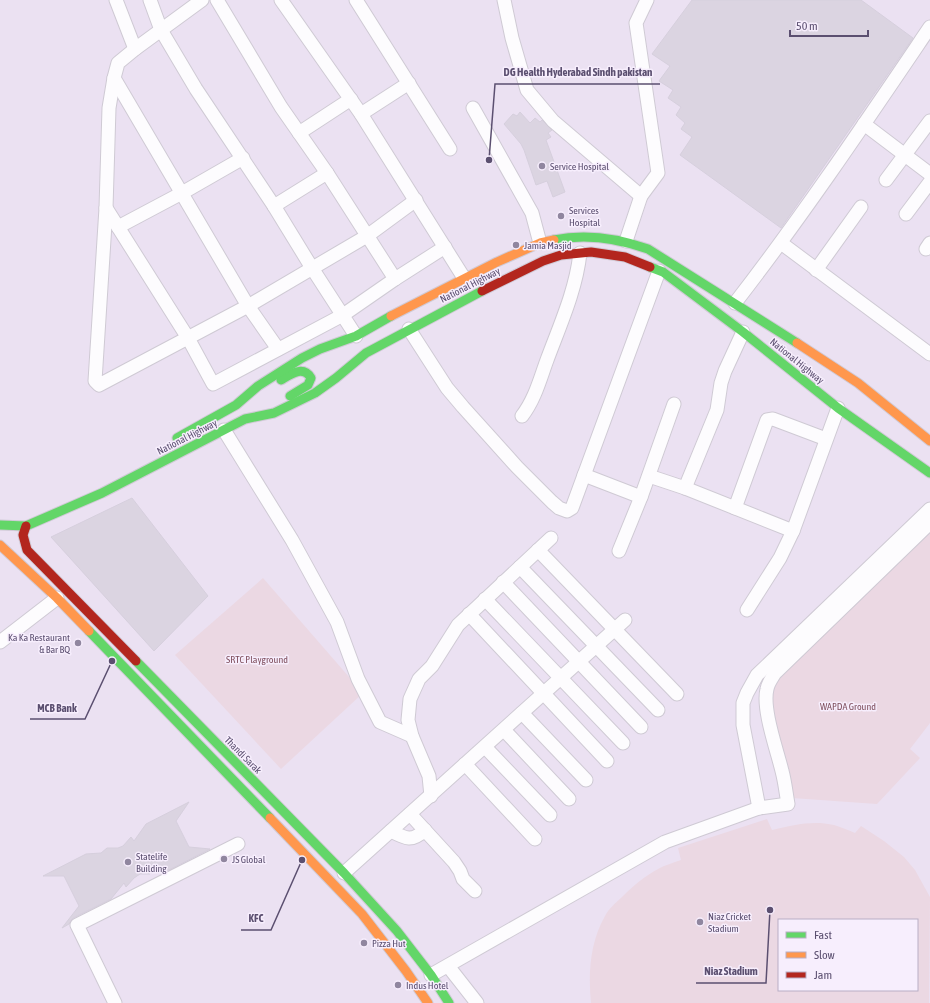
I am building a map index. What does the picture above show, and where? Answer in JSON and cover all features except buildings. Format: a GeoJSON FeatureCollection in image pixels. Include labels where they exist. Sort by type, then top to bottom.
{"type":"FeatureCollection","features":[{"type":"Feature","properties":{"kind":"main road","name":"National Highway"},"geometry":{"type":"LineString","coordinates":[[167,444],[236,405],[258,386],[302,358],[320,349],[356,336],[464,278],[540,243],[567,237],[600,237],[626,241],[648,249],[735,303],[858,383],[928,440]]}},
{"type":"Feature","properties":{"kind":"main road"},"geometry":{"type":"LineString","coordinates":[[567,237],[574,254]]}},
{"type":"Feature","properties":{"kind":"main road","name":"National Highway"},"geometry":{"type":"LineString","coordinates":[[0,525],[26,526],[102,493],[245,419],[274,413],[315,392],[336,378],[366,353],[454,305],[543,261],[561,255],[591,252],[625,257],[659,270],[838,404],[866,428],[930,473]]}},
{"type":"Feature","properties":{"kind":"main road"},"geometry":{"type":"LineString","coordinates":[[795,342],[847,387]]}},
{"type":"Feature","properties":{"kind":"main road"},"geometry":{"type":"LineString","coordinates":[[236,405],[293,373],[302,370],[306,370],[309,373],[311,378],[308,385],[245,419]]}},
{"type":"Feature","properties":{"kind":"main road"},"geometry":{"type":"LineString","coordinates":[[881,412],[928,440]]}},
{"type":"Feature","properties":{"kind":"main road"},"geometry":{"type":"LineString","coordinates":[[864,416],[866,428]]}},
{"type":"Feature","properties":{"kind":"main road","name":"Thandi Sarak"},"geometry":{"type":"LineString","coordinates":[[26,526],[23,535],[27,550],[344,873],[397,932],[431,975],[449,1003]]}},
{"type":"Feature","properties":{"kind":"main road"},"geometry":{"type":"LineString","coordinates":[[0,545],[57,598],[362,914],[406,971],[428,1003]]}},
{"type":"Feature","properties":{"kind":"street"},"geometry":{"type":"LineString","coordinates":[[116,0],[135,49]]}},
{"type":"Feature","properties":{"kind":"street"},"geometry":{"type":"LineString","coordinates":[[150,0],[161,30],[196,89],[243,158],[356,336]]}},
{"type":"Feature","properties":{"kind":"street"},"geometry":{"type":"LineString","coordinates":[[202,0],[118,63],[109,108],[106,208],[95,381],[99,385],[248,306],[367,236],[416,200]]}},
{"type":"Feature","properties":{"kind":"street"},"geometry":{"type":"LineString","coordinates":[[217,0],[281,107],[327,173],[395,279]]}},
{"type":"Feature","properties":{"kind":"street"},"geometry":{"type":"LineString","coordinates":[[281,0],[361,114],[464,278]]}},
{"type":"Feature","properties":{"kind":"street"},"geometry":{"type":"LineString","coordinates":[[356,0],[450,149]]}},
{"type":"Feature","properties":{"kind":"street"},"geometry":{"type":"LineString","coordinates":[[504,0],[512,38],[527,90],[553,120],[641,196]]}},
{"type":"Feature","properties":{"kind":"street"},"geometry":{"type":"LineString","coordinates":[[626,241],[641,196],[658,173],[636,23],[647,0]]}},
{"type":"Feature","properties":{"kind":"street"},"geometry":{"type":"LineString","coordinates":[[735,303],[781,243],[930,27]]}},
{"type":"Feature","properties":{"kind":"street"},"geometry":{"type":"LineString","coordinates":[[114,78],[248,306],[278,349]]}},
{"type":"Feature","properties":{"kind":"street"},"geometry":{"type":"LineString","coordinates":[[361,114],[409,83]]}},
{"type":"Feature","properties":{"kind":"street"},"geometry":{"type":"LineString","coordinates":[[299,133],[351,99]]}},
{"type":"Feature","properties":{"kind":"street"},"geometry":{"type":"LineString","coordinates":[[473,108],[532,212],[540,243]]}},
{"type":"Feature","properties":{"kind":"street"},"geometry":{"type":"LineString","coordinates":[[886,180],[930,121]]}},
{"type":"Feature","properties":{"kind":"street"},"geometry":{"type":"LineString","coordinates":[[864,124],[930,174]]}},
{"type":"Feature","properties":{"kind":"street"},"geometry":{"type":"LineString","coordinates":[[118,227],[243,158]]}},
{"type":"Feature","properties":{"kind":"street"},"geometry":{"type":"LineString","coordinates":[[274,206],[327,173]]}},
{"type":"Feature","properties":{"kind":"street"},"geometry":{"type":"LineString","coordinates":[[906,214],[930,182]]}},
{"type":"Feature","properties":{"kind":"street"},"geometry":{"type":"LineString","coordinates":[[816,270],[861,207]]}},
{"type":"Feature","properties":{"kind":"street"},"geometry":{"type":"LineString","coordinates":[[106,208],[188,338],[213,384],[343,315],[445,247]]}},
{"type":"Feature","properties":{"kind":"street"},"geometry":{"type":"LineString","coordinates":[[781,243],[930,354]]}},
{"type":"Feature","properties":{"kind":"street"},"geometry":{"type":"LineString","coordinates":[[522,416],[533,399],[564,317],[578,271],[574,254]]}},
{"type":"Feature","properties":{"kind":"street"},"geometry":{"type":"LineString","coordinates":[[410,329],[447,388],[455,398],[517,467],[559,508],[567,511],[572,508],[659,270]]}},
{"type":"Feature","properties":{"kind":"street"},"geometry":{"type":"LineString","coordinates":[[685,488],[717,410],[725,371],[743,332]]}},
{"type":"Feature","properties":{"kind":"street"},"geometry":{"type":"LineString","coordinates":[[619,550],[649,476],[674,404]]}},
{"type":"Feature","properties":{"kind":"street"},"geometry":{"type":"LineString","coordinates":[[747,610],[780,558],[793,531],[838,404]]}},
{"type":"Feature","properties":{"kind":"street"},"geometry":{"type":"LineString","coordinates":[[735,508],[767,420],[774,419],[826,439]]}},
{"type":"Feature","properties":{"kind":"street"},"geometry":{"type":"LineString","coordinates":[[224,430],[292,540],[337,622],[358,679],[380,722],[412,736]]}},
{"type":"Feature","properties":{"kind":"street"},"geometry":{"type":"LineString","coordinates":[[584,475],[641,497]]}},
{"type":"Feature","properties":{"kind":"street"},"geometry":{"type":"LineString","coordinates":[[649,476],[685,488],[793,531]]}},
{"type":"Feature","properties":{"kind":"street"},"geometry":{"type":"LineString","coordinates":[[760,808],[742,713],[743,703],[754,680],[790,643],[930,509]]}},
{"type":"Feature","properties":{"kind":"street"},"geometry":{"type":"LineString","coordinates":[[431,975],[666,842],[760,808],[788,804],[783,773],[768,715],[766,697],[770,680],[775,673],[930,522]]}},
{"type":"Feature","properties":{"kind":"street"},"geometry":{"type":"LineString","coordinates":[[431,796],[429,776],[412,736],[408,720],[410,699],[419,679],[432,666],[458,625],[551,538]]}},
{"type":"Feature","properties":{"kind":"street"},"geometry":{"type":"LineString","coordinates":[[538,550],[677,694]]}},
{"type":"Feature","properties":{"kind":"street"},"geometry":{"type":"LineString","coordinates":[[520,567],[658,710]]}},
{"type":"Feature","properties":{"kind":"street"},"geometry":{"type":"LineString","coordinates":[[503,582],[641,727]]}},
{"type":"Feature","properties":{"kind":"street"},"geometry":{"type":"LineString","coordinates":[[0,642],[57,598]]}},
{"type":"Feature","properties":{"kind":"street"},"geometry":{"type":"LineString","coordinates":[[485,599],[623,743]]}},
{"type":"Feature","properties":{"kind":"street"},"geometry":{"type":"LineString","coordinates":[[469,614],[545,693],[607,761]]}},
{"type":"Feature","properties":{"kind":"street"},"geometry":{"type":"LineString","coordinates":[[344,873],[625,620]]}},
{"type":"Feature","properties":{"kind":"street"},"geometry":{"type":"LineString","coordinates":[[522,713],[586,780]]}},
{"type":"Feature","properties":{"kind":"street"},"geometry":{"type":"LineString","coordinates":[[504,730],[568,799]]}},
{"type":"Feature","properties":{"kind":"street"},"geometry":{"type":"LineString","coordinates":[[485,747],[550,815]]}},
{"type":"Feature","properties":{"kind":"street"},"geometry":{"type":"LineString","coordinates":[[465,764],[535,839]]}},
{"type":"Feature","properties":{"kind":"street"},"geometry":{"type":"LineString","coordinates":[[410,814],[454,862],[460,870],[462,879],[474,891]]}},
{"type":"Feature","properties":{"kind":"street"},"geometry":{"type":"LineString","coordinates":[[391,832],[412,839],[418,837],[425,830]]}},
{"type":"Feature","properties":{"kind":"street"},"geometry":{"type":"LineString","coordinates":[[115,1003],[77,925],[238,844]]}},
{"type":"Feature","properties":{"kind":"street"},"geometry":{"type":"LineString","coordinates":[[448,966],[477,1003]]}},
{"type":"Feature","properties":{"kind":"street"},"geometry":{"type":"LineString","coordinates":[[481,1003],[487,1003]]}},
{"type":"Feature","properties":{"kind":"shaded area"},"geometry":{"type":"Polygon","coordinates":[[[0,0],[930,0],[930,1003],[0,1003],[0,0]]]}},
{"type":"Feature","properties":{"kind":"green space","name":"WAPDA Ground"},"geometry":{"type":"Polygon","coordinates":[[[930,527],[930,723],[910,749],[920,758],[877,804],[792,798],[764,681],[930,527]]]}},
{"type":"Feature","properties":{"kind":"green space","name":"SRTC Playground"},"geometry":{"type":"Polygon","coordinates":[[[263,578],[363,693],[281,769],[175,655],[263,578]]]}},
{"type":"Feature","properties":{"kind":"green space","name":"Niaz Cricket Stadium"},"geometry":{"type":"Polygon","coordinates":[[[767,819],[772,830],[795,825],[818,823],[834,825],[855,833],[861,826],[884,841],[904,857],[915,870],[930,897],[929,1003],[591,1003],[591,958],[596,936],[605,916],[613,905],[644,878],[666,865],[681,860],[678,848],[767,819]]]}},
{"type":"Feature","properties":{"kind":"traffic: fast"},"geometry":{"type":"LineString","coordinates":[[554,240],[578,237],[613,239],[648,249],[797,343]]}},
{"type":"Feature","properties":{"kind":"traffic: fast"},"geometry":{"type":"LineString","coordinates":[[650,267],[663,272],[743,332],[838,408],[930,473]]}},
{"type":"Feature","properties":{"kind":"traffic: fast"},"geometry":{"type":"LineString","coordinates":[[0,525],[26,526],[102,493],[245,419],[274,413],[315,393],[366,353],[482,291]]}},
{"type":"Feature","properties":{"kind":"traffic: fast"},"geometry":{"type":"LineString","coordinates":[[177,438],[236,405],[258,386],[302,358],[320,349],[356,336],[391,316]]}},
{"type":"Feature","properties":{"kind":"traffic: fast"},"geometry":{"type":"LineString","coordinates":[[281,380],[293,373],[301,371],[308,374],[311,378],[308,385],[290,396]]}},
{"type":"Feature","properties":{"kind":"traffic: fast"},"geometry":{"type":"LineString","coordinates":[[89,631],[270,818]]}},
{"type":"Feature","properties":{"kind":"traffic: fast"},"geometry":{"type":"LineString","coordinates":[[136,661],[344,873],[397,931],[431,975],[449,1003]]}},
{"type":"Feature","properties":{"kind":"traffic: slow"},"geometry":{"type":"LineString","coordinates":[[391,316],[497,262],[540,243],[554,240]]}},
{"type":"Feature","properties":{"kind":"traffic: slow"},"geometry":{"type":"LineString","coordinates":[[797,343],[858,383],[930,441]]}},
{"type":"Feature","properties":{"kind":"traffic: slow"},"geometry":{"type":"LineString","coordinates":[[0,545],[57,598],[89,631]]}},
{"type":"Feature","properties":{"kind":"traffic: slow"},"geometry":{"type":"LineString","coordinates":[[270,818],[362,914],[406,971],[428,1003]]}},
{"type":"Feature","properties":{"kind":"traffic: jam"},"geometry":{"type":"LineString","coordinates":[[482,291],[543,261],[561,255],[591,252],[625,257],[650,267]]}},
{"type":"Feature","properties":{"kind":"traffic: jam"},"geometry":{"type":"LineString","coordinates":[[26,526],[23,535],[27,550],[136,661]]}},
{"type":"Feature","properties":{"kind":"place","name":"DG Health Hyderabad Sindh pakistan"},"geometry":{"type":"Point","coordinates":[489,160]}},
{"type":"Feature","properties":{"kind":"place","name":"Service Hospital"},"geometry":{"type":"Point","coordinates":[542,166]}},
{"type":"Feature","properties":{"kind":"place","name":"Services Hospital"},"geometry":{"type":"Point","coordinates":[561,216]}},
{"type":"Feature","properties":{"kind":"place","name":"Jamia Masjid"},"geometry":{"type":"Point","coordinates":[516,245]}},
{"type":"Feature","properties":{"kind":"place","name":"Ka Ka Restaurant & Bar BQ"},"geometry":{"type":"Point","coordinates":[78,643]}},
{"type":"Feature","properties":{"kind":"place","name":"MCB Bank"},"geometry":{"type":"Point","coordinates":[112,661]}},
{"type":"Feature","properties":{"kind":"place","name":"JS Global"},"geometry":{"type":"Point","coordinates":[224,859]}},
{"type":"Feature","properties":{"kind":"place","name":"KFC"},"geometry":{"type":"Point","coordinates":[302,860]}},
{"type":"Feature","properties":{"kind":"place","name":"Statelife Building"},"geometry":{"type":"Point","coordinates":[128,862]}},
{"type":"Feature","properties":{"kind":"place","name":"Niaz Stadium"},"geometry":{"type":"Point","coordinates":[770,910]}},
{"type":"Feature","properties":{"kind":"place","name":"Niaz Cricket Stadium"},"geometry":{"type":"Point","coordinates":[700,922]}},
{"type":"Feature","properties":{"kind":"place","name":"Pizza Hut"},"geometry":{"type":"Point","coordinates":[364,943]}},
{"type":"Feature","properties":{"kind":"place","name":"Indus Hotel"},"geometry":{"type":"Point","coordinates":[398,985]}}]}
